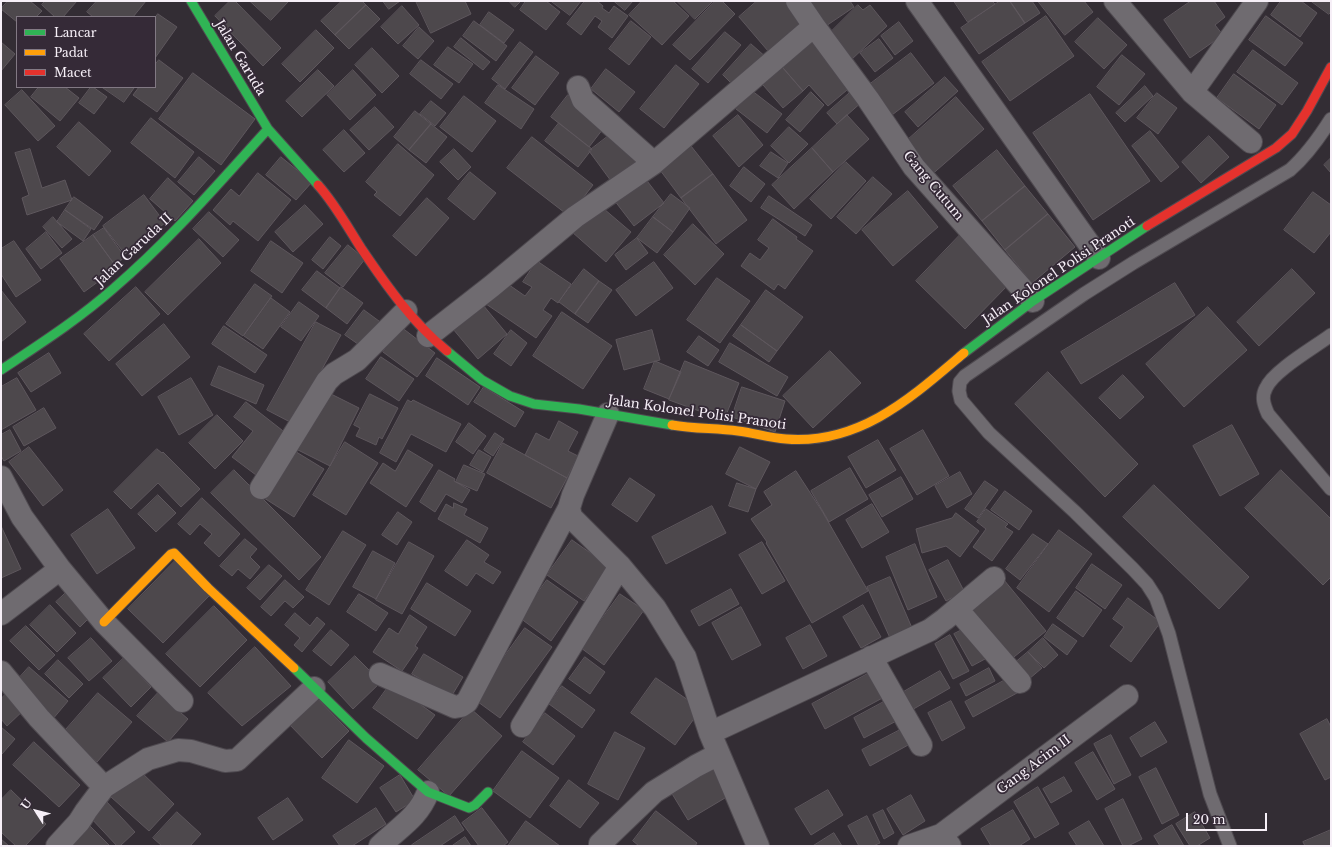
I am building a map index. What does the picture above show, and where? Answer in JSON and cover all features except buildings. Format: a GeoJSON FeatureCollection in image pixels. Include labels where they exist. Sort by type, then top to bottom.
{"type":"FeatureCollection","features":[{"type":"Feature","properties":{"kind":"street","name":"Jalan Garuda"},"geometry":{"type":"LineString","coordinates":[[191,1],[268,129]]}},
{"type":"Feature","properties":{"kind":"street","name":"Gang Cutum"},"geometry":{"type":"LineString","coordinates":[[797,1],[868,99],[914,167],[1033,301]]}},
{"type":"Feature","properties":{"kind":"street"},"geometry":{"type":"LineString","coordinates":[[917,1],[1099,258]]}},
{"type":"Feature","properties":{"kind":"street"},"geometry":{"type":"LineString","coordinates":[[1115,1],[1192,92],[1251,142]]}},
{"type":"Feature","properties":{"kind":"street"},"geometry":{"type":"LineString","coordinates":[[1192,92],[1257,1]]}},
{"type":"Feature","properties":{"kind":"street"},"geometry":{"type":"LineString","coordinates":[[428,336],[492,286],[575,217],[654,163],[814,26]]}},
{"type":"Feature","properties":{"kind":"street","name":"Jalan Kolonel Polisi Pranoti"},"geometry":{"type":"LineString","coordinates":[[268,129],[330,199],[362,249],[406,312],[428,336],[482,380],[510,396],[534,404],[579,409],[679,426],[738,431],[787,439],[815,438],[842,434],[890,412],[1033,301],[1147,226],[1276,148],[1292,134],[1307,111],[1331,67]]}},
{"type":"Feature","properties":{"kind":"street"},"geometry":{"type":"LineString","coordinates":[[578,86],[583,100],[654,163]]}},
{"type":"Feature","properties":{"kind":"street","name":"Jalan Garuda II"},"geometry":{"type":"LineString","coordinates":[[3,365],[47,339],[97,302],[127,277],[182,224],[199,203],[268,129]]}},
{"type":"Feature","properties":{"kind":"street"},"geometry":{"type":"LineString","coordinates":[[261,488],[328,381],[334,374],[357,360],[406,312]]}},
{"type":"Feature","properties":{"kind":"street"},"geometry":{"type":"LineString","coordinates":[[380,674],[455,707],[461,706],[467,702],[569,508],[573,495],[608,414]]}},
{"type":"Feature","properties":{"kind":"street"},"geometry":{"type":"LineString","coordinates":[[1,477],[22,517],[60,569],[104,622],[182,701]]}},
{"type":"Feature","properties":{"kind":"street"},"geometry":{"type":"LineString","coordinates":[[569,508],[571,517],[620,566],[655,608],[685,657],[710,733],[758,846]]}},
{"type":"Feature","properties":{"kind":"street"},"geometry":{"type":"LineString","coordinates":[[104,622],[171,554],[174,553],[208,588],[366,738],[428,792],[469,808],[475,805],[488,792]]}},
{"type":"Feature","properties":{"kind":"street"},"geometry":{"type":"LineString","coordinates":[[522,726],[620,566]]}},
{"type":"Feature","properties":{"kind":"street"},"geometry":{"type":"LineString","coordinates":[[1,614],[60,569]]}},
{"type":"Feature","properties":{"kind":"street"},"geometry":{"type":"LineString","coordinates":[[710,733],[930,630],[994,578]]}},
{"type":"Feature","properties":{"kind":"street"},"geometry":{"type":"LineString","coordinates":[[956,610],[1020,682]]}},
{"type":"Feature","properties":{"kind":"street"},"geometry":{"type":"LineString","coordinates":[[871,657],[921,745]]}},
{"type":"Feature","properties":{"kind":"street"},"geometry":{"type":"LineString","coordinates":[[1,672],[39,718],[104,787]]}},
{"type":"Feature","properties":{"kind":"street"},"geometry":{"type":"LineString","coordinates":[[56,846],[79,822],[104,787],[148,759],[178,750],[191,751],[225,761],[237,760],[314,688]]}},
{"type":"Feature","properties":{"kind":"street","name":"Gang Acim II"},"geometry":{"type":"LineString","coordinates":[[909,846],[945,840],[1127,696]]}},
{"type":"Feature","properties":{"kind":"street"},"geometry":{"type":"LineString","coordinates":[[600,844],[654,792],[696,766],[719,754]]}},
{"type":"Feature","properties":{"kind":"street"},"geometry":{"type":"LineString","coordinates":[[380,846],[393,833],[410,821],[420,809],[428,792]]}},
{"type":"Feature","properties":{"kind":"lane"},"geometry":{"type":"LineString","coordinates":[[1230,846],[1210,794],[1169,634],[1156,598],[1147,584],[1133,569],[1075,512],[989,433],[961,400],[959,391],[960,382],[965,376],[1084,294],[1133,263],[1290,170],[1303,159],[1331,119]]}},
{"type":"Feature","properties":{"kind":"lane"},"geometry":{"type":"LineString","coordinates":[[1331,335],[1275,374],[1265,388],[1263,402],[1268,414],[1331,489]]}},
{"type":"Feature","properties":{"kind":"traffic: fast"},"geometry":{"type":"LineString","coordinates":[[191,1],[268,129],[318,185]]}},
{"type":"Feature","properties":{"kind":"traffic: fast"},"geometry":{"type":"LineString","coordinates":[[1,370],[73,321],[135,270],[193,211],[268,129]]}},
{"type":"Feature","properties":{"kind":"traffic: fast"},"geometry":{"type":"LineString","coordinates":[[964,353],[1033,301],[1147,226]]}},
{"type":"Feature","properties":{"kind":"traffic: fast"},"geometry":{"type":"LineString","coordinates":[[447,351],[482,380],[510,396],[534,404],[579,409],[672,425]]}},
{"type":"Feature","properties":{"kind":"traffic: fast"},"geometry":{"type":"LineString","coordinates":[[294,668],[366,738],[428,792],[469,808],[475,805],[488,792]]}},
{"type":"Feature","properties":{"kind":"traffic: slow"},"geometry":{"type":"LineString","coordinates":[[672,425],[722,429],[786,439],[813,439],[838,434],[861,426],[883,415],[925,386],[964,353]]}},
{"type":"Feature","properties":{"kind":"traffic: slow"},"geometry":{"type":"LineString","coordinates":[[104,622],[171,554],[174,553],[208,588],[294,668]]}},
{"type":"Feature","properties":{"kind":"traffic: jam"},"geometry":{"type":"LineString","coordinates":[[1147,226],[1276,148],[1292,134],[1307,111],[1331,67]]}},
{"type":"Feature","properties":{"kind":"traffic: jam"},"geometry":{"type":"LineString","coordinates":[[318,185],[335,207],[370,262],[400,302],[422,328],[447,351]]}}]}
